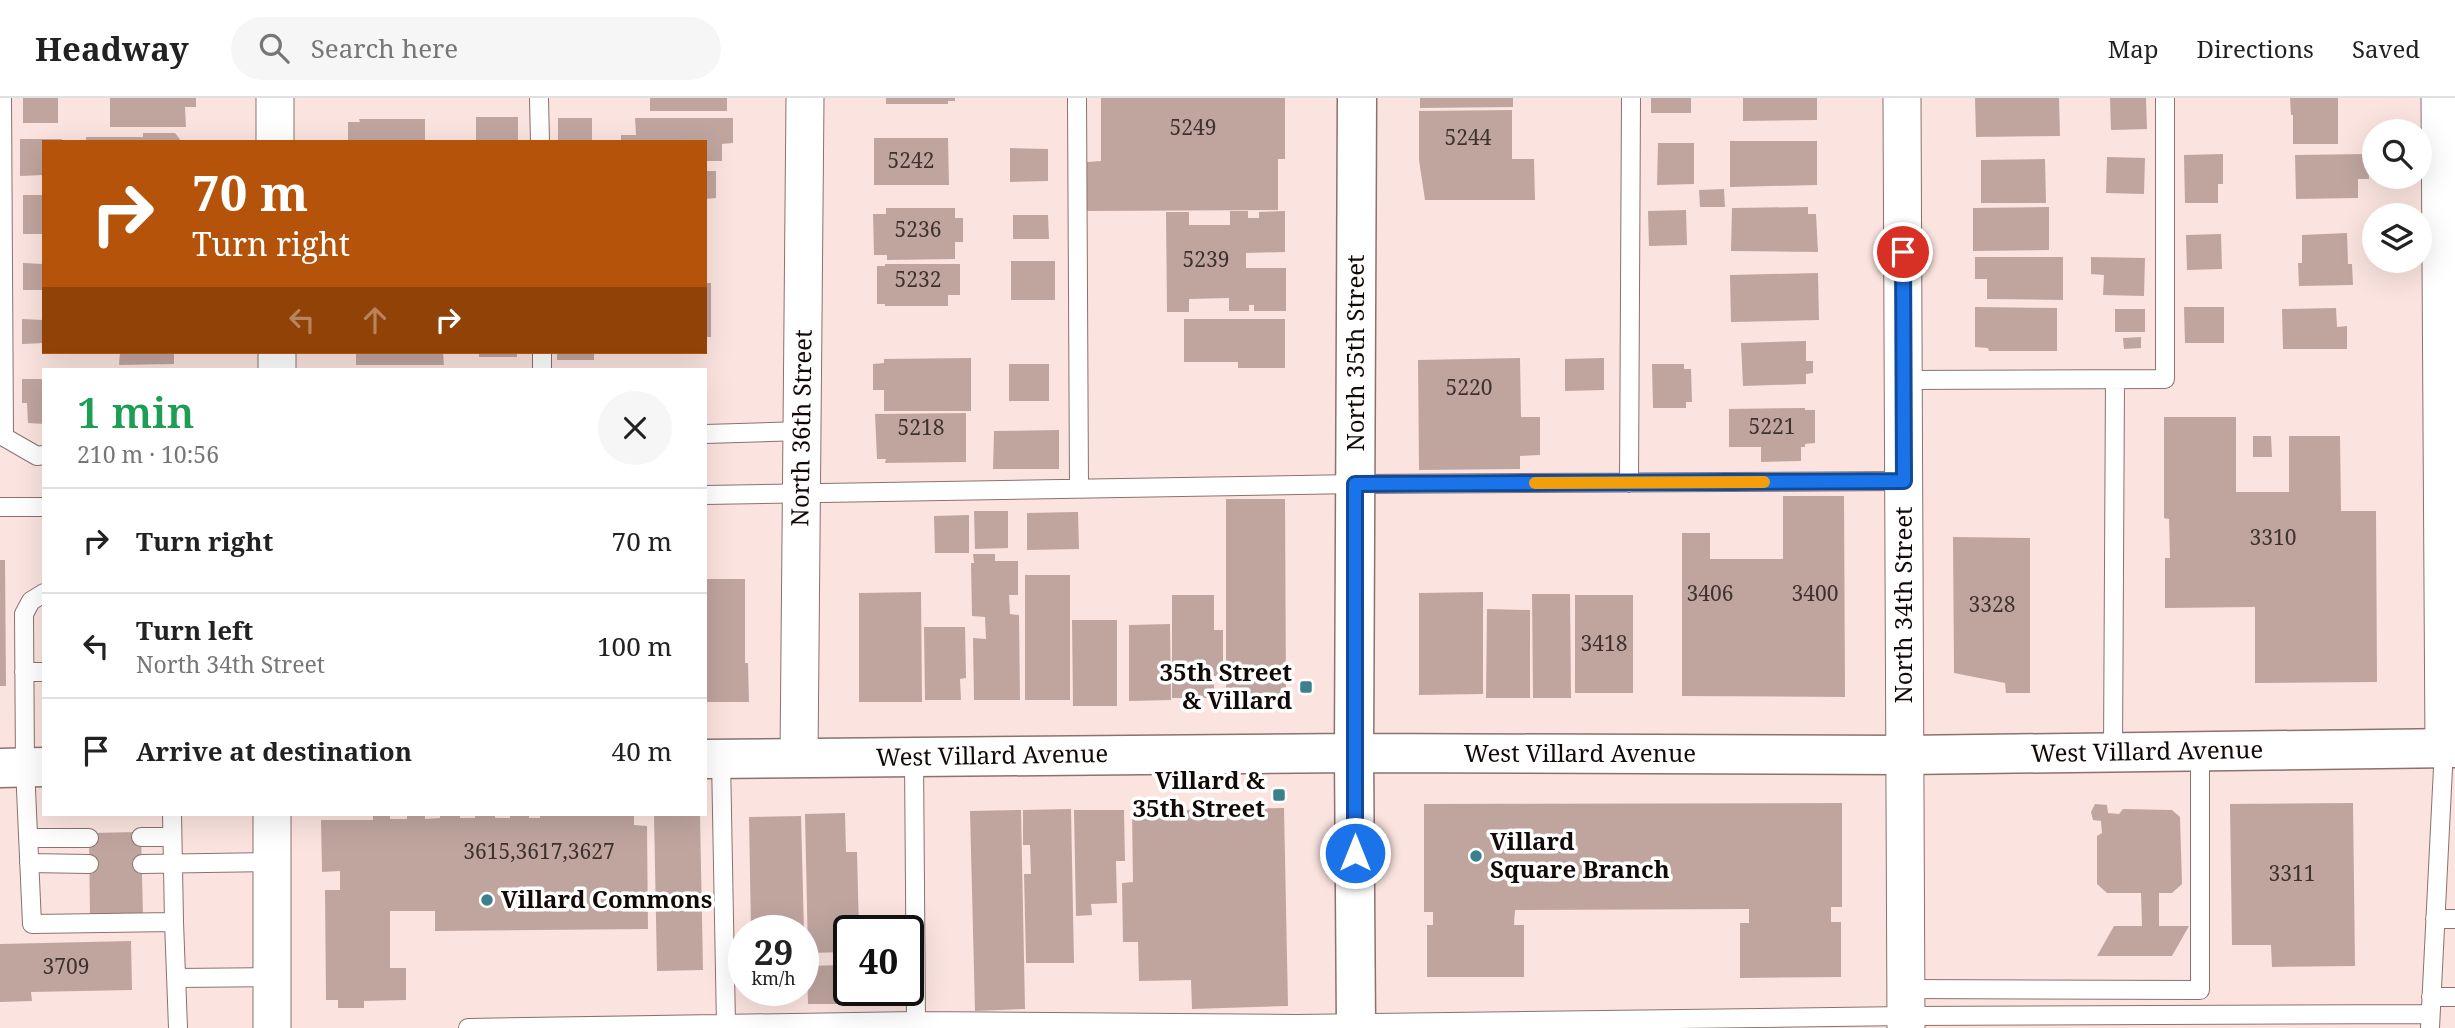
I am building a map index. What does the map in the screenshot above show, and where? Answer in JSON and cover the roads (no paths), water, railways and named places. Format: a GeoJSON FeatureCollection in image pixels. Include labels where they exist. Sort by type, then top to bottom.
{"type":"FeatureCollection","features":[{"type":"Feature","properties":{"kind":"street"},"geometry":{"type":"LineString","coordinates":[[275,98],[275,140]]}},
{"type":"Feature","properties":{"kind":"street","name":"North 36th Street"},"geometry":{"type":"LineString","coordinates":[[799,758],[805,98]]}},
{"type":"Feature","properties":{"kind":"street","name":"North 35th Street"},"geometry":{"type":"LineString","coordinates":[[1356,1025],[1354,753],[1357,98]]}},
{"type":"Feature","properties":{"kind":"street","name":"North 34th Street"},"geometry":{"type":"LineString","coordinates":[[1902,98],[1906,1011]]}},
{"type":"Feature","properties":{"kind":"street"},"geometry":{"type":"LineString","coordinates":[[2440,98],[2449,748]]}},
{"type":"Feature","properties":{"kind":"street","name":"West Villard Avenue"},"geometry":{"type":"LineString","coordinates":[[713,759],[1354,753],[1905,755],[2449,748]]}},
{"type":"Feature","properties":{"kind":"street"},"geometry":{"type":"LineString","coordinates":[[272,816],[272,1028]]}},
{"type":"Feature","properties":{"kind":"lane"},"geometry":{"type":"LineString","coordinates":[[2,98],[4,437],[37,456],[42,456]]}},
{"type":"Feature","properties":{"kind":"lane"},"geometry":{"type":"LineString","coordinates":[[539,98],[540,140]]}},
{"type":"Feature","properties":{"kind":"lane"},"geometry":{"type":"LineString","coordinates":[[1077,98],[1079,488]]}},
{"type":"Feature","properties":{"kind":"lane"},"geometry":{"type":"LineString","coordinates":[[1629,482],[1631,98]]}},
{"type":"Feature","properties":{"kind":"lane"},"geometry":{"type":"LineString","coordinates":[[1903,380],[2165,379],[2165,98]]}},
{"type":"Feature","properties":{"kind":"lane"},"geometry":{"type":"LineString","coordinates":[[2113,752],[2115,380]]}},
{"type":"Feature","properties":{"kind":"lane"},"geometry":{"type":"LineString","coordinates":[[707,434],[802,431]]}},
{"type":"Feature","properties":{"kind":"lane"},"geometry":{"type":"LineString","coordinates":[[707,495],[1355,484],[1904,481]]}},
{"type":"Feature","properties":{"kind":"lane"},"geometry":{"type":"LineString","coordinates":[[0,507],[42,507]]}},
{"type":"Feature","properties":{"kind":"lane"},"geometry":{"type":"LineString","coordinates":[[42,594],[31,601],[23,614],[23,767],[32,924],[174,922]]}},
{"type":"Feature","properties":{"kind":"lane"},"geometry":{"type":"LineString","coordinates":[[24,672],[42,672]]}},
{"type":"Feature","properties":{"kind":"lane"},"geometry":{"type":"LineString","coordinates":[[2430,1013],[2435,919],[2447,844],[2449,748]]}},
{"type":"Feature","properties":{"kind":"lane"},"geometry":{"type":"LineString","coordinates":[[1906,1011],[2200,990],[2200,751]]}},
{"type":"Feature","properties":{"kind":"lane"},"geometry":{"type":"LineString","coordinates":[[914,757],[916,1021]]}},
{"type":"Feature","properties":{"kind":"lane"},"geometry":{"type":"LineString","coordinates":[[713,759],[726,1025]]}},
{"type":"Feature","properties":{"kind":"lane"},"geometry":{"type":"LineString","coordinates":[[172,816],[178,1028]]}},
{"type":"Feature","properties":{"kind":"lane"},"geometry":{"type":"LineString","coordinates":[[141,837],[172,836]]}},
{"type":"Feature","properties":{"kind":"lane"},"geometry":{"type":"LineString","coordinates":[[28,838],[89,838]]}},
{"type":"Feature","properties":{"kind":"lane"},"geometry":{"type":"LineString","coordinates":[[142,864],[272,862]]}},
{"type":"Feature","properties":{"kind":"lane"},"geometry":{"type":"LineString","coordinates":[[29,863],[89,864]]}},
{"type":"Feature","properties":{"kind":"lane"},"geometry":{"type":"LineString","coordinates":[[2435,919],[2455,919]]}},
{"type":"Feature","properties":{"kind":"lane"},"geometry":{"type":"LineString","coordinates":[[176,978],[272,976]]}},
{"type":"Feature","properties":{"kind":"lane"},"geometry":{"type":"LineString","coordinates":[[468,1028],[916,1021],[1356,1025],[1906,1011],[2430,1013],[2455,997]]}},
{"type":"Feature","properties":{"kind":"place","name":"35th Street & Villard"},"geometry":{"type":"Point","coordinates":[1306,687]}},
{"type":"Feature","properties":{"kind":"place","name":"Villard & 35th Street"},"geometry":{"type":"Point","coordinates":[1279,795]}},
{"type":"Feature","properties":{"kind":"place","name":"Villard Square Branch"},"geometry":{"type":"Point","coordinates":[1476,856]}},
{"type":"Feature","properties":{"kind":"place","name":"Villard Commons"},"geometry":{"type":"Point","coordinates":[487,900]}}]}
